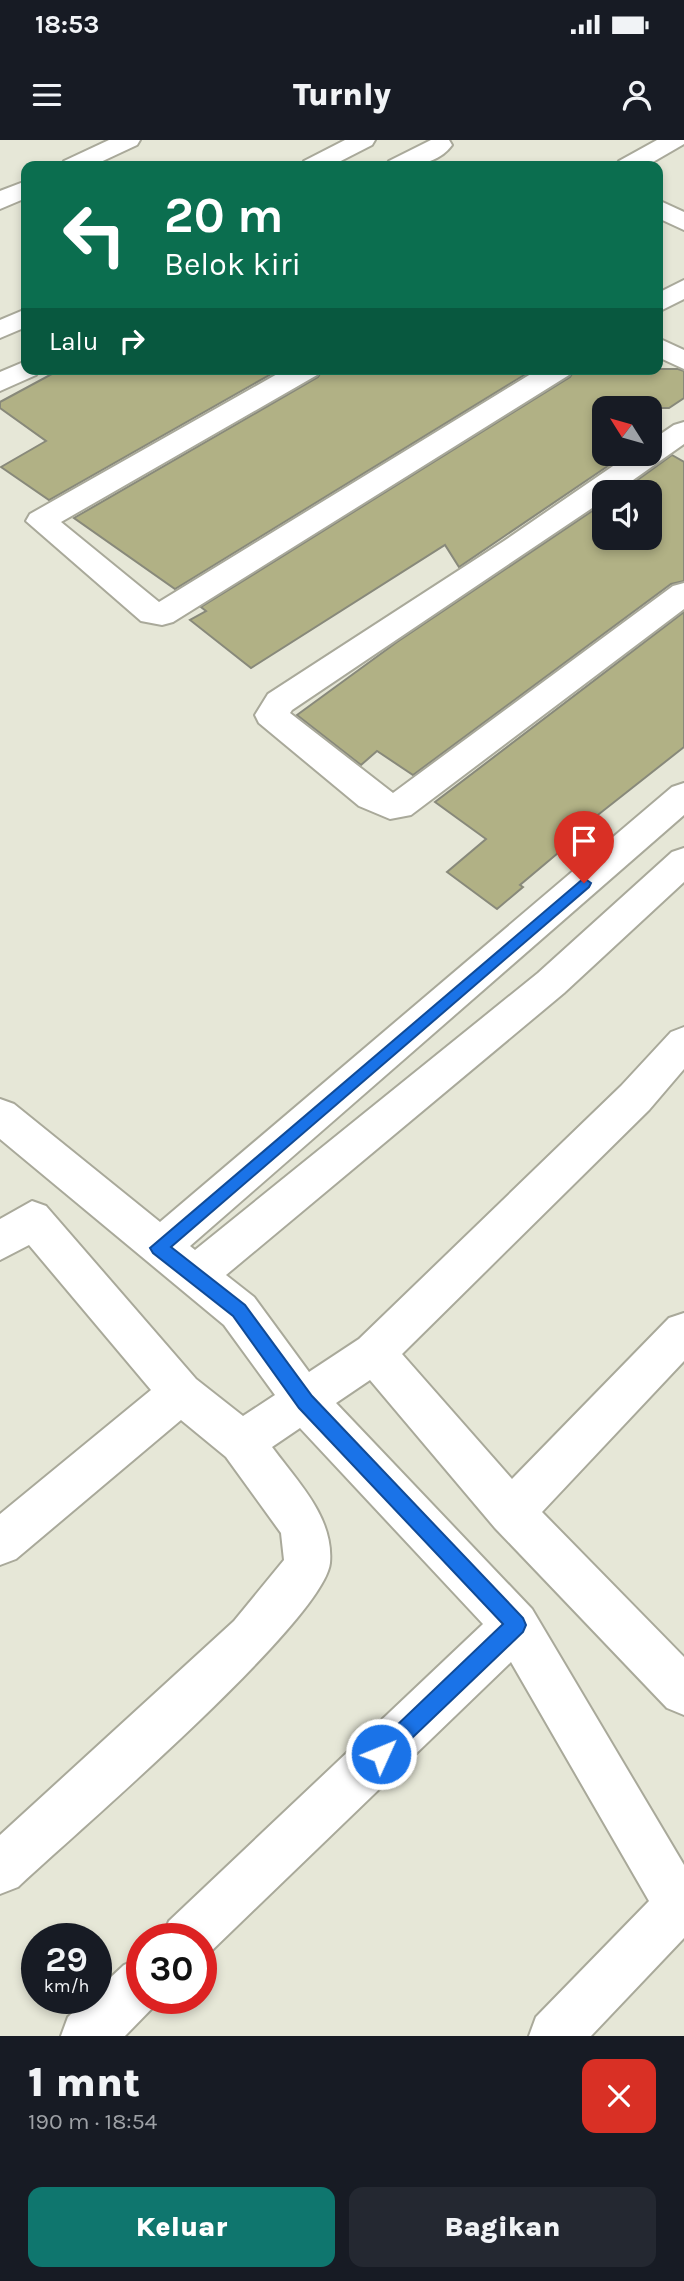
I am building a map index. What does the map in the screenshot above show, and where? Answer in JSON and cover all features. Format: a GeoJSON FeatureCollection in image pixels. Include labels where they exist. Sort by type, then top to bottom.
{"type":"FeatureCollection","features":[{"type":"Feature","properties":{"kind":"street"},"geometry":{"type":"LineString","coordinates":[[84,161],[128,140]]}},
{"type":"Feature","properties":{"kind":"street"},"geometry":{"type":"LineString","coordinates":[[323,161],[363,140]]}},
{"type":"Feature","properties":{"kind":"street"},"geometry":{"type":"LineString","coordinates":[[637,161],[675,140]]}},
{"type":"Feature","properties":{"kind":"street"},"geometry":{"type":"LineString","coordinates":[[408,161],[440,145]]}},
{"type":"Feature","properties":{"kind":"street"},"geometry":{"type":"LineString","coordinates":[[0,201],[21,190]]}},
{"type":"Feature","properties":{"kind":"street"},"geometry":{"type":"LineString","coordinates":[[663,211],[684,222]]}},
{"type":"Feature","properties":{"kind":"street"},"geometry":{"type":"LineString","coordinates":[[663,301],[684,288]]}},
{"type":"Feature","properties":{"kind":"street"},"geometry":{"type":"LineString","coordinates":[[0,330],[21,320]]}},
{"type":"Feature","properties":{"kind":"street"},"geometry":{"type":"LineString","coordinates":[[663,349],[684,361]]}},
{"type":"Feature","properties":{"kind":"street"},"geometry":{"type":"LineString","coordinates":[[0,383],[21,372]]}},
{"type":"Feature","properties":{"kind":"street"},"geometry":{"type":"LineString","coordinates":[[297,375],[41,522],[152,613],[162,614],[549,375]]}},
{"type":"Feature","properties":{"kind":"street"},"geometry":{"type":"LineString","coordinates":[[684,431],[515,548],[280,702],[271,715],[371,797],[390,806],[398,806],[684,593]]}},
{"type":"Feature","properties":{"kind":"street"},"geometry":{"type":"LineString","coordinates":[[159,1248],[684,796]]}},
{"type":"Feature","properties":{"kind":"street"},"geometry":{"type":"LineString","coordinates":[[195,1275],[534,998],[684,861]]}},
{"type":"Feature","properties":{"kind":"street"},"geometry":{"type":"LineString","coordinates":[[524,936],[568,968]]}},
{"type":"Feature","properties":{"kind":"street"},"geometry":{"type":"LineString","coordinates":[[492,961],[534,998]]}},
{"type":"Feature","properties":{"kind":"street"},"geometry":{"type":"LineString","coordinates":[[242,1442],[374,1353],[635,1098],[684,1043]]}},
{"type":"Feature","properties":{"kind":"street"},"geometry":{"type":"LineString","coordinates":[[0,1116],[239,1311],[305,1402],[516,1625],[682,1903],[555,2036]]}},
{"type":"Feature","properties":{"kind":"street"},"geometry":{"type":"LineString","coordinates":[[0,1242],[32,1219],[181,1393],[242,1442],[303,1526],[307,1564],[291,1591],[251,1638],[0,1868]]}},
{"type":"Feature","properties":{"kind":"street"},"geometry":{"type":"LineString","coordinates":[[510,1512],[684,1332]]}},
{"type":"Feature","properties":{"kind":"street"},"geometry":{"type":"LineString","coordinates":[[374,1353],[510,1512],[684,1691]]}},
{"type":"Feature","properties":{"kind":"street"},"geometry":{"type":"LineString","coordinates":[[0,1543],[181,1393]]}},
{"type":"Feature","properties":{"kind":"street"},"geometry":{"type":"LineString","coordinates":[[204,1923],[516,1625]]}},
{"type":"Feature","properties":{"kind":"street"},"geometry":{"type":"LineString","coordinates":[[87,2036],[126,1998]]}},
{"type":"Feature","properties":{"kind":"building"},"geometry":{"type":"Polygon","coordinates":[[[663,369],[684,371],[684,398],[669,408],[662,408],[662,396],[592,396],[592,466],[608,466],[459,567],[445,545],[251,668],[190,620],[206,611],[201,607],[571,375],[663,375],[663,369]]]}},
{"type":"Feature","properties":{"kind":"building"},"geometry":{"type":"Polygon","coordinates":[[[50,375],[269,375],[49,500],[1,467],[46,441],[0,408],[0,402],[50,375]]]}},
{"type":"Feature","properties":{"kind":"building"},"geometry":{"type":"Polygon","coordinates":[[[524,375],[175,589],[74,518],[318,377],[524,375]]]}},
{"type":"Feature","properties":{"kind":"building"},"geometry":{"type":"Polygon","coordinates":[[[672,455],[684,462],[684,581],[671,584],[413,775],[377,751],[361,765],[297,715],[397,642],[592,511],[592,550],[662,550],[662,480],[638,480],[657,466],[662,466],[662,462],[672,455]]]}},
{"type":"Feature","properties":{"kind":"building"},"geometry":{"type":"Polygon","coordinates":[[[684,612],[684,747],[580,829],[583,832],[520,885],[523,887],[497,909],[447,872],[486,839],[435,802],[684,612]]]}},
{"type":"Feature","properties":{"kind":"route"},"geometry":{"type":"LineString","coordinates":[[381,1754],[516,1625],[305,1402],[239,1311],[159,1248],[584,883]]}}]}
